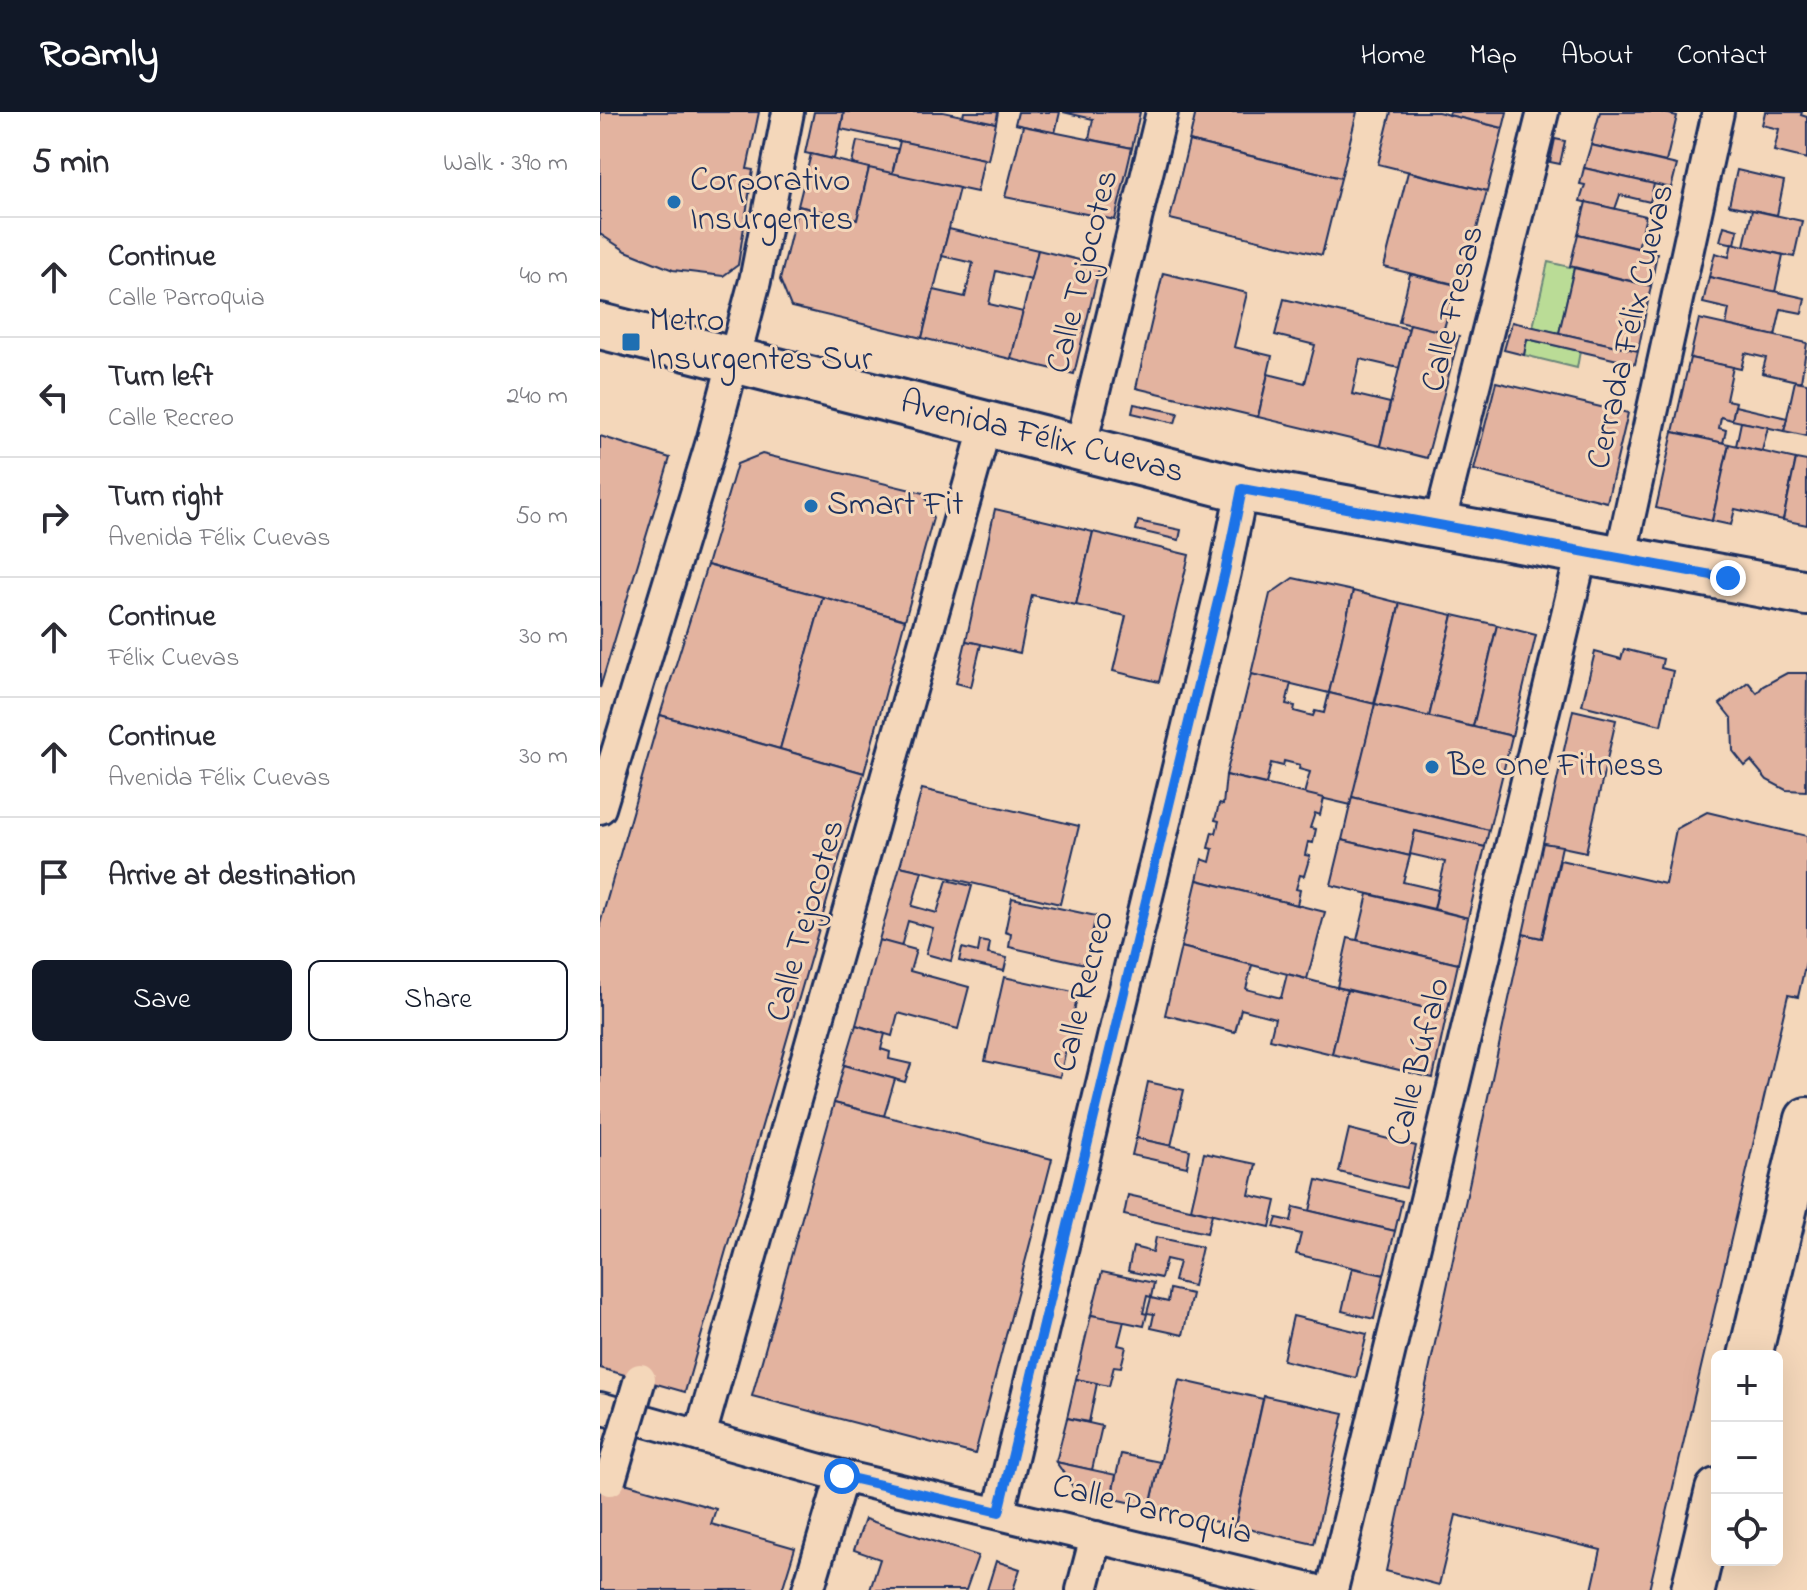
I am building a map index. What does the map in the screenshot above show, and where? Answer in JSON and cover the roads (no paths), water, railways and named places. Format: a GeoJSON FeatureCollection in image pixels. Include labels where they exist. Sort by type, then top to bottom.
{"type":"FeatureCollection","features":[{"type":"Feature","properties":{"kind":"main road","name":"Avenida Félix Cuevas"},"geometry":{"type":"LineString","coordinates":[[600,326],[1242,489],[1601,555]]}},
{"type":"Feature","properties":{"kind":"main road"},"geometry":{"type":"LineString","coordinates":[[1601,555],[1807,593]]}},
{"type":"Feature","properties":{"kind":"street"},"geometry":{"type":"LineString","coordinates":[[600,808],[713,438],[755,281],[788,112]]}},
{"type":"Feature","properties":{"kind":"street","name":"Calle Tejocotes"},"geometry":{"type":"LineString","coordinates":[[1080,449],[1162,112]]}},
{"type":"Feature","properties":{"kind":"street","name":"Calle Fresas"},"geometry":{"type":"LineString","coordinates":[[1439,525],[1543,112]]}},
{"type":"Feature","properties":{"kind":"street","name":"Cerrada Félix Cuevas"},"geometry":{"type":"LineString","coordinates":[[1601,555],[1718,112]]}},
{"type":"Feature","properties":{"kind":"street","name":"Calle Tejocotes"},"geometry":{"type":"LineString","coordinates":[[700,1436],[986,425]]}},
{"type":"Feature","properties":{"kind":"street","name":"Calle Recreo"},"geometry":{"type":"LineString","coordinates":[[999,1512],[1242,489]]}},
{"type":"Feature","properties":{"kind":"street","name":"Calle Búfalo"},"geometry":{"type":"LineString","coordinates":[[1332,1590],[1601,555]]}},
{"type":"Feature","properties":{"kind":"street"},"geometry":{"type":"LineString","coordinates":[[1751,1350],[1807,1119]]}},
{"type":"Feature","properties":{"kind":"street"},"geometry":{"type":"LineString","coordinates":[[610,1480],[640,1379]]}},
{"type":"Feature","properties":{"kind":"street","name":"Calle Parroquia"},"geometry":{"type":"LineString","coordinates":[[600,1408],[842,1476],[1314,1590]]}},
{"type":"Feature","properties":{"kind":"street"},"geometry":{"type":"LineString","coordinates":[[808,1590],[842,1476]]}},
{"type":"Feature","properties":{"kind":"street"},"geometry":{"type":"LineString","coordinates":[[1693,1590],[1716,1494]]}},
{"type":"Feature","properties":{"kind":"street"},"geometry":{"type":"LineString","coordinates":[[1082,1590],[1096,1537]]}},
{"type":"Feature","properties":{"kind":"place","name":"Corporativo Insurgentes"},"geometry":{"type":"Point","coordinates":[674,202]}},
{"type":"Feature","properties":{"kind":"place","name":"Metro Insurgentes Sur"},"geometry":{"type":"Point","coordinates":[631,342]}},
{"type":"Feature","properties":{"kind":"place","name":"Smart Fit"},"geometry":{"type":"Point","coordinates":[811,506]}},
{"type":"Feature","properties":{"kind":"place","name":"Be One Fitness"},"geometry":{"type":"Point","coordinates":[1432,767]}}]}
